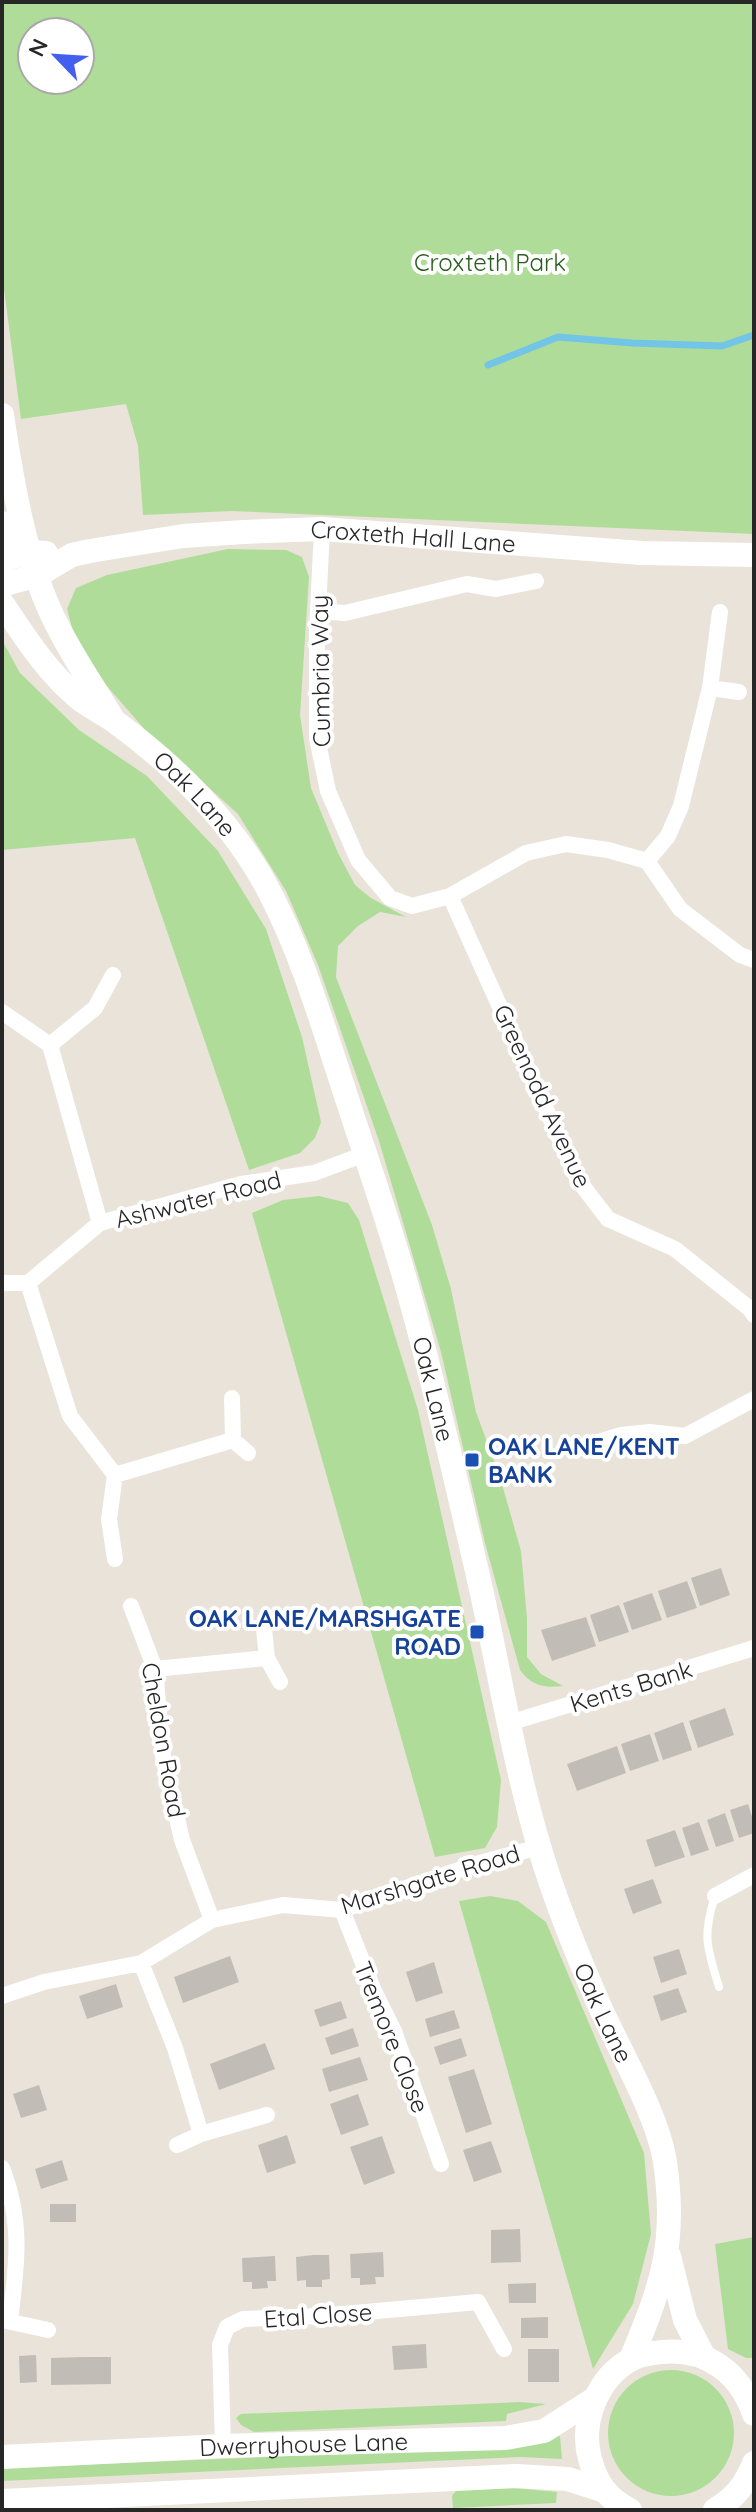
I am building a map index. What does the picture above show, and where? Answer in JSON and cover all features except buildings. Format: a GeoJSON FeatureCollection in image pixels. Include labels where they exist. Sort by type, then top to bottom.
{"type":"FeatureCollection","features":[{"type":"Feature","properties":{"kind":"street","name":"Oak Lane"},"geometry":{"type":"LineString","coordinates":[[2,415],[15,494],[34,564],[56,624],[114,722]]}},
{"type":"Feature","properties":{"kind":"street"},"geometry":{"type":"LineString","coordinates":[[2,523],[7,542],[3,562]]}},
{"type":"Feature","properties":{"kind":"street","name":"Croxteth Hall Lane"},"geometry":{"type":"LineString","coordinates":[[3,562],[34,564],[122,544],[183,536],[322,529],[642,553],[754,555]]}},
{"type":"Feature","properties":{"kind":"street","name":"Cumbria Way"},"geometry":{"type":"LineString","coordinates":[[322,529],[317,738],[328,791],[358,860],[390,898],[412,906],[450,896],[526,853],[566,844],[608,850],[647,861]]}},
{"type":"Feature","properties":{"kind":"street","name":"Croxteth Hall Lane"},"geometry":{"type":"LineString","coordinates":[[2,585],[34,564]]}},
{"type":"Feature","properties":{"kind":"street"},"geometry":{"type":"LineString","coordinates":[[318,611],[345,613],[467,584],[496,589],[536,581]]}},
{"type":"Feature","properties":{"kind":"street","name":"Oak Lane"},"geometry":{"type":"LineString","coordinates":[[2,603],[38,656],[80,699],[159,758],[210,807],[246,854],[270,893],[322,1025],[413,1310],[539,1847],[594,1993],[664,2153],[670,2205],[668,2254],[650,2314],[631,2359]]}},
{"type":"Feature","properties":{"kind":"street"},"geometry":{"type":"LineString","coordinates":[[720,612],[710,688],[681,806],[668,836],[647,861],[680,909],[740,955],[754,960]]}},
{"type":"Feature","properties":{"kind":"street"},"geometry":{"type":"LineString","coordinates":[[710,688],[739,692]]}},
{"type":"Feature","properties":{"kind":"street","name":"Greenodd Avenue"},"geometry":{"type":"LineString","coordinates":[[450,896],[578,1180],[608,1219],[675,1249],[754,1315]]}},
{"type":"Feature","properties":{"kind":"street"},"geometry":{"type":"LineString","coordinates":[[50,1045],[95,1008],[113,975]]}},
{"type":"Feature","properties":{"kind":"street"},"geometry":{"type":"LineString","coordinates":[[2,1012],[50,1045],[100,1223]]}},
{"type":"Feature","properties":{"kind":"street","name":"Ashwater Road"},"geometry":{"type":"LineString","coordinates":[[28,1283],[100,1223],[241,1184],[314,1173],[365,1154]]}},
{"type":"Feature","properties":{"kind":"street"},"geometry":{"type":"LineString","coordinates":[[2,1283],[28,1283],[70,1416],[115,1475],[109,1519],[115,1559]]}},
{"type":"Feature","properties":{"kind":"street"},"geometry":{"type":"LineString","coordinates":[[232,1398],[233,1440],[248,1453]]}},
{"type":"Feature","properties":{"kind":"street"},"geometry":{"type":"LineString","coordinates":[[573,1450],[621,1435],[650,1432],[685,1436],[754,1399]]}},
{"type":"Feature","properties":{"kind":"street"},"geometry":{"type":"LineString","coordinates":[[115,1475],[233,1440]]}},
{"type":"Feature","properties":{"kind":"street","name":"Cheldon Road"},"geometry":{"type":"LineString","coordinates":[[131,1606],[155,1669],[163,1757],[182,1840],[212,1920]]}},
{"type":"Feature","properties":{"kind":"street"},"geometry":{"type":"LineString","coordinates":[[264,1629],[267,1658],[280,1682]]}},
{"type":"Feature","properties":{"kind":"street","name":"Kents Bank"},"geometry":{"type":"LineString","coordinates":[[509,1723],[754,1648]]}},
{"type":"Feature","properties":{"kind":"street"},"geometry":{"type":"LineString","coordinates":[[155,1669],[267,1658]]}},
{"type":"Feature","properties":{"kind":"street","name":"Marshgate Road"},"geometry":{"type":"LineString","coordinates":[[2,1996],[44,1982],[141,1963],[212,1920],[283,1905],[342,1910],[476,1864],[539,1847]]}},
{"type":"Feature","properties":{"kind":"street"},"geometry":{"type":"LineString","coordinates":[[715,1896],[754,1875]]}},
{"type":"Feature","properties":{"kind":"street","name":"Tremore Close"},"geometry":{"type":"LineString","coordinates":[[342,1910],[374,1991],[394,2031],[441,2164]]}},
{"type":"Feature","properties":{"kind":"street"},"geometry":{"type":"LineString","coordinates":[[141,1963],[175,2048],[201,2134]]}},
{"type":"Feature","properties":{"kind":"street"},"geometry":{"type":"LineString","coordinates":[[177,2145],[201,2134],[267,2115]]}},
{"type":"Feature","properties":{"kind":"street"},"geometry":{"type":"LineString","coordinates":[[2,2168],[9,2186],[19,2249],[6,2320],[48,2330]]}},
{"type":"Feature","properties":{"kind":"street","name":"Oak Lane"},"geometry":{"type":"LineString","coordinates":[[668,2254],[685,2320],[703,2355]]}},
{"type":"Feature","properties":{"kind":"street","name":"Etal Close"},"geometry":{"type":"LineString","coordinates":[[223,2446],[220,2345],[227,2327],[243,2319],[321,2316],[478,2302],[504,2349]]}},
{"type":"Feature","properties":{"kind":"street"},"geometry":{"type":"LineString","coordinates":[[602,2490],[588,2450],[587,2425],[594,2399],[609,2378],[631,2359],[679,2350],[703,2355],[729,2371],[752,2400]]}},
{"type":"Feature","properties":{"kind":"street","name":"Dwerryhouse Lane"},"geometry":{"type":"LineString","coordinates":[[2,2457],[223,2446],[505,2438],[544,2431],[594,2399]]}},
{"type":"Feature","properties":{"kind":"street"},"geometry":{"type":"LineString","coordinates":[[715,2510],[730,2501],[745,2498],[754,2463]]}},
{"type":"Feature","properties":{"kind":"street","name":"Dwerryhouse Lane"},"geometry":{"type":"LineString","coordinates":[[2,2501],[516,2476],[568,2479],[602,2490],[630,2510]]}},
{"type":"Feature","properties":{"kind":"lane"},"geometry":{"type":"LineString","coordinates":[[715,1896],[705,1939],[719,1987]]}},
{"type":"Feature","properties":{"kind":"green space","name":"Croxteth Park"},"geometry":{"type":"Polygon","coordinates":[[[2,2],[754,2],[754,534],[232,511],[143,515],[138,446],[126,404],[21,419],[2,274],[2,2]]]}},
{"type":"Feature","properties":{"kind":"green space"},"geometry":{"type":"Polygon","coordinates":[[[228,549],[286,550],[302,557],[309,577],[300,715],[311,788],[355,885],[371,898],[406,917],[380,912],[358,926],[338,946],[336,977],[432,1225],[451,1289],[476,1412],[500,1477],[521,1551],[527,1657],[541,1674],[563,1686],[538,1685],[520,1670],[485,1543],[441,1352],[379,1141],[318,965],[286,891],[238,814],[147,732],[99,677],[74,635],[67,609],[76,588],[107,575],[228,549]]]}},
{"type":"Feature","properties":{"kind":"green space"},"geometry":{"type":"Polygon","coordinates":[[[2,640],[20,673],[79,730],[147,776],[218,851],[266,929],[302,1037],[321,1122],[315,1138],[300,1153],[249,1170],[135,838],[2,850],[2,640]]]}},
{"type":"Feature","properties":{"kind":"green space"},"geometry":{"type":"Polygon","coordinates":[[[319,1196],[348,1203],[359,1220],[418,1410],[501,1780],[497,1827],[485,1848],[435,1857],[252,1213],[283,1200],[319,1196]]]}},
{"type":"Feature","properties":{"kind":"green space"},"geometry":{"type":"Polygon","coordinates":[[[490,1896],[518,1901],[546,1922],[644,2153],[651,2234],[633,2304],[593,2369],[459,1901],[490,1896]]]}},
{"type":"Feature","properties":{"kind":"green space"},"geometry":{"type":"Polygon","coordinates":[[[754,2237],[754,2358],[746,2358],[728,2349],[715,2244],[754,2237]]]}},
{"type":"Feature","properties":{"kind":"green space"},"geometry":{"type":"Polygon","coordinates":[[[671,2370],[695,2375],[716,2388],[729,2409],[734,2433],[729,2457],[716,2478],[695,2491],[671,2496],[647,2491],[626,2478],[613,2457],[608,2433],[613,2409],[626,2388],[647,2375],[671,2370]]]}},
{"type":"Feature","properties":{"kind":"green space"},"geometry":{"type":"Polygon","coordinates":[[[519,2402],[546,2404],[507,2414],[506,2421],[254,2432],[241,2425],[236,2418],[241,2414],[519,2402]]]}},
{"type":"Feature","properties":{"kind":"green space"},"geometry":{"type":"Polygon","coordinates":[[[560,2436],[562,2459],[521,2457],[2,2481],[2,2468],[512,2447],[560,2436]]]}},
{"type":"Feature","properties":{"kind":"green space"},"geometry":{"type":"Polygon","coordinates":[[[514,2488],[557,2492],[556,2503],[453,2508],[452,2496],[456,2491],[514,2488]]]}},
{"type":"Feature","properties":{"kind":"waterway"},"geometry":{"type":"LineString","coordinates":[[488,365],[558,337],[722,346],[754,335]]}},
{"type":"Feature","properties":{"kind":"place","name":"OAK LANE/KENT BANK"},"geometry":{"type":"Point","coordinates":[472,1460]}},
{"type":"Feature","properties":{"kind":"place","name":"OAK LANE/MARSHGATE ROAD"},"geometry":{"type":"Point","coordinates":[477,1632]}}]}
